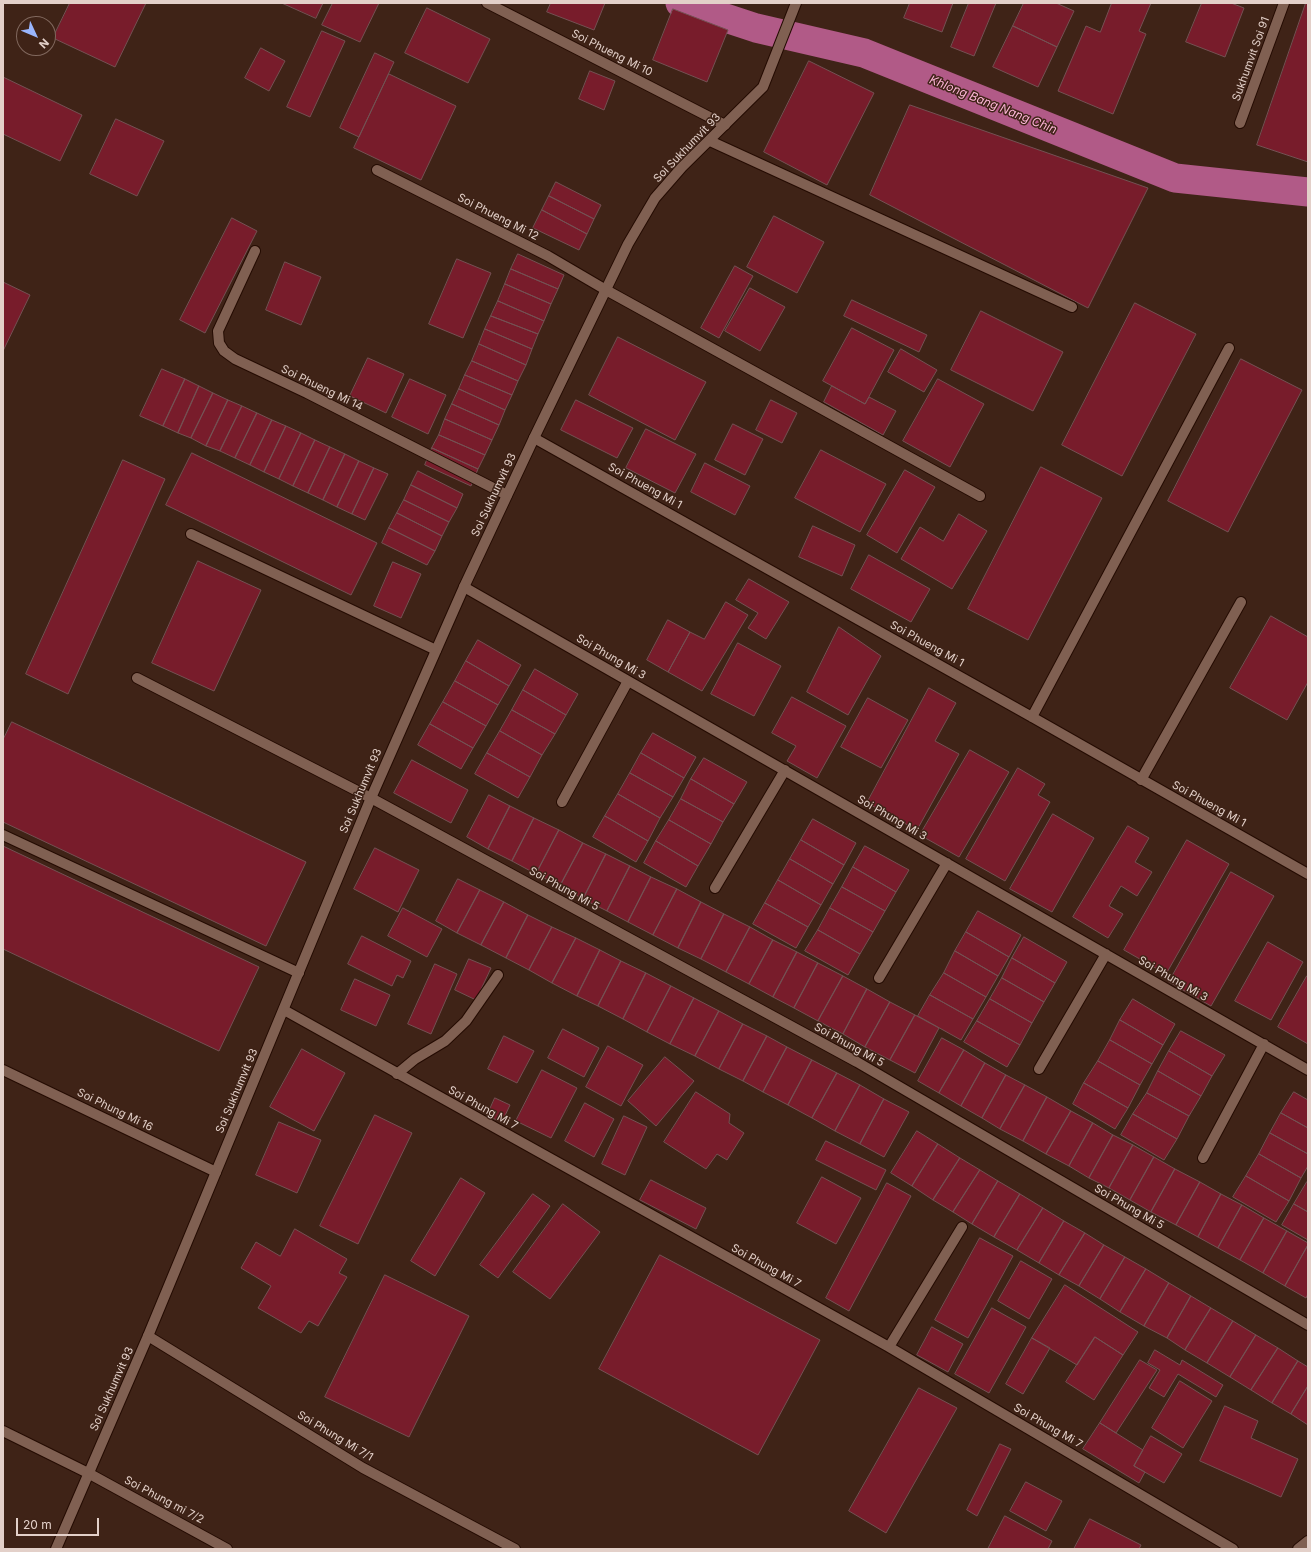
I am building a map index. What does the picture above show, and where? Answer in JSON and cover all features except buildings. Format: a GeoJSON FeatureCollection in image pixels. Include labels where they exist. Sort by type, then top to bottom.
{"type":"FeatureCollection","features":[{"type":"Feature","properties":{"kind":"street","name":"Soi Phueng Mi 10"},"geometry":{"type":"LineString","coordinates":[[487,3],[725,125]]}},
{"type":"Feature","properties":{"kind":"street","name":"Soi Sukhumvit 93"},"geometry":{"type":"LineString","coordinates":[[56,1549],[148,1336],[371,798],[464,587],[534,438],[628,244],[655,198],[682,167],[763,87],[796,3]]}},
{"type":"Feature","properties":{"kind":"street","name":"Sukhumvit Soi 91"},"geometry":{"type":"LineString","coordinates":[[1240,123],[1284,3]]}},
{"type":"Feature","properties":{"kind":"street"},"geometry":{"type":"LineString","coordinates":[[710,141],[1072,307]]}},
{"type":"Feature","properties":{"kind":"street","name":"Soi Phueng Mi 12"},"geometry":{"type":"LineString","coordinates":[[376,170],[548,256],[606,290],[980,496]]}},
{"type":"Feature","properties":{"kind":"street","name":"Soi Phueng Mi 14"},"geometry":{"type":"LineString","coordinates":[[255,251],[218,331],[218,343],[224,350],[235,359],[307,393],[507,495]]}},
{"type":"Feature","properties":{"kind":"street"},"geometry":{"type":"LineString","coordinates":[[1032,717],[1229,348]]}},
{"type":"Feature","properties":{"kind":"street","name":"Soi Phueng Mi 1"},"geometry":{"type":"LineString","coordinates":[[534,438],[1032,717],[1308,874]]}},
{"type":"Feature","properties":{"kind":"street"},"geometry":{"type":"LineString","coordinates":[[191,534],[436,650]]}},
{"type":"Feature","properties":{"kind":"street","name":"Soi Phung Mi 3"},"geometry":{"type":"LineString","coordinates":[[464,587],[1308,1070]]}},
{"type":"Feature","properties":{"kind":"street"},"geometry":{"type":"LineString","coordinates":[[1141,780],[1241,602]]}},
{"type":"Feature","properties":{"kind":"street","name":"Soi Phung Mi 5"},"geometry":{"type":"LineString","coordinates":[[137,678],[371,798],[857,1062],[1308,1325]]}},
{"type":"Feature","properties":{"kind":"street"},"geometry":{"type":"LineString","coordinates":[[562,802],[628,681]]}},
{"type":"Feature","properties":{"kind":"street"},"geometry":{"type":"LineString","coordinates":[[715,888],[784,770]]}},
{"type":"Feature","properties":{"kind":"street"},"geometry":{"type":"LineString","coordinates":[[3,835],[299,974]]}},
{"type":"Feature","properties":{"kind":"street"},"geometry":{"type":"LineString","coordinates":[[879,978],[947,863]]}},
{"type":"Feature","properties":{"kind":"street"},"geometry":{"type":"LineString","coordinates":[[1040,1069],[1106,954]]}},
{"type":"Feature","properties":{"kind":"street"},"geometry":{"type":"LineString","coordinates":[[397,1074],[415,1059],[444,1041],[466,1021],[498,975]]}},
{"type":"Feature","properties":{"kind":"street","name":"Soi Phung Mi 7"},"geometry":{"type":"LineString","coordinates":[[284,1010],[889,1347],[1233,1549]]}},
{"type":"Feature","properties":{"kind":"street"},"geometry":{"type":"LineString","coordinates":[[1203,1158],[1264,1044]]}},
{"type":"Feature","properties":{"kind":"street","name":"Soi Phung Mi 16"},"geometry":{"type":"LineString","coordinates":[[3,1070],[216,1172]]}},
{"type":"Feature","properties":{"kind":"street"},"geometry":{"type":"LineString","coordinates":[[889,1347],[962,1227]]}},
{"type":"Feature","properties":{"kind":"street","name":"Soi Phung Mi 7/1"},"geometry":{"type":"LineString","coordinates":[[148,1336],[363,1468],[515,1549]]}},
{"type":"Feature","properties":{"kind":"street","name":"Soi Phung mi 7/2"},"geometry":{"type":"LineString","coordinates":[[3,1431],[88,1473],[228,1549]]}},
{"type":"Feature","properties":{"kind":"street"},"geometry":{"type":"LineString","coordinates":[[1298,1549],[1308,1541]]}},
{"type":"Feature","properties":{"kind":"waterway","name":"Khlong Bang Nang Chin"},"geometry":{"type":"LineString","coordinates":[[680,3],[756,28],[864,53],[1175,178],[1308,192]]}}]}
